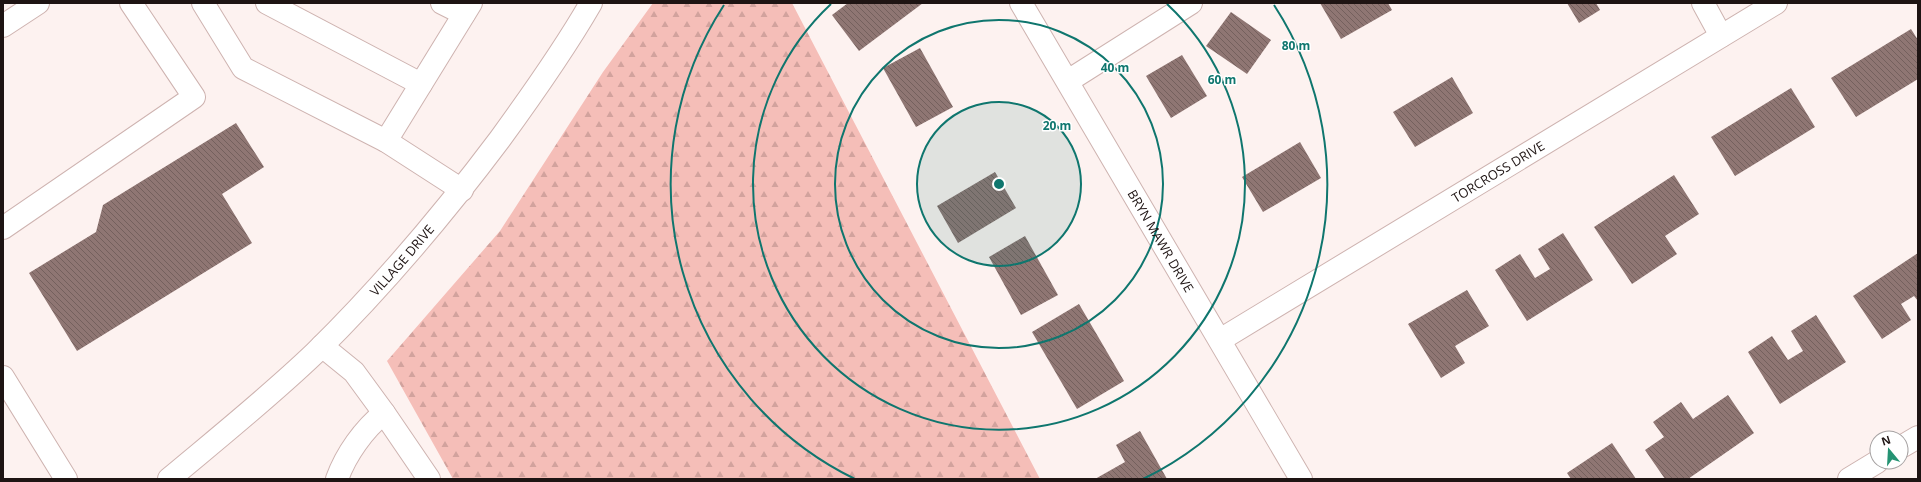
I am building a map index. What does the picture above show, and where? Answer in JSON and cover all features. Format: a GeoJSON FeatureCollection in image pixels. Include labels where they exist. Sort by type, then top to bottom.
{"type":"FeatureCollection","features":[{"type":"Feature","properties":{"kind":"street"},"geometry":{"type":"LineString","coordinates":[[3,26],[38,3]]}},
{"type":"Feature","properties":{"kind":"street"},"geometry":{"type":"LineString","coordinates":[[3,228],[194,97],[131,3]]}},
{"type":"Feature","properties":{"kind":"street"},"geometry":{"type":"LineString","coordinates":[[203,3],[243,68],[386,141],[462,190]]}},
{"type":"Feature","properties":{"kind":"street"},"geometry":{"type":"LineString","coordinates":[[267,3],[421,84]]}},
{"type":"Feature","properties":{"kind":"street"},"geometry":{"type":"LineString","coordinates":[[386,141],[467,8],[442,3]]}},
{"type":"Feature","properties":{"kind":"street","name":"VILLAGE DRIVE"},"geometry":{"type":"LineString","coordinates":[[169,479],[241,419],[322,346],[389,276],[462,190],[528,100],[591,3]]}},
{"type":"Feature","properties":{"kind":"street","name":"BRYN MAWR DRIVE"},"geometry":{"type":"LineString","coordinates":[[1021,3],[1301,479]]}},
{"type":"Feature","properties":{"kind":"street"},"geometry":{"type":"LineString","coordinates":[[1068,81],[1190,3]]}},
{"type":"Feature","properties":{"kind":"street"},"geometry":{"type":"LineString","coordinates":[[1703,3],[1721,36]]}},
{"type":"Feature","properties":{"kind":"street","name":"TORCROSS DRIVE"},"geometry":{"type":"LineString","coordinates":[[1220,340],[1776,3]]}},
{"type":"Feature","properties":{"kind":"street"},"geometry":{"type":"LineString","coordinates":[[322,346],[354,372],[429,479]]}},
{"type":"Feature","properties":{"kind":"street"},"geometry":{"type":"LineString","coordinates":[[3,377],[66,479]]}},
{"type":"Feature","properties":{"kind":"street"},"geometry":{"type":"LineString","coordinates":[[337,479],[343,463],[372,422],[384,413]]}},
{"type":"Feature","properties":{"kind":"street"},"geometry":{"type":"LineString","coordinates":[[1909,442],[1918,437]]}},
{"type":"Feature","properties":{"kind":"street"},"geometry":{"type":"LineString","coordinates":[[1849,479],[1869,467]]}},
{"type":"Feature","properties":{"kind":"green space"},"geometry":{"type":"Polygon","coordinates":[[[653,3],[792,3],[1040,479],[453,479],[387,361],[500,231],[603,72],[653,3]]]}},
{"type":"Feature","properties":{"kind":"building"},"geometry":{"type":"Polygon","coordinates":[[[848,3],[923,3],[859,51],[832,15],[848,3]]]}},
{"type":"Feature","properties":{"kind":"building"},"geometry":{"type":"Polygon","coordinates":[[[1320,3],[1388,3],[1392,10],[1341,39],[1320,3]]]}},
{"type":"Feature","properties":{"kind":"building"},"geometry":{"type":"Polygon","coordinates":[[[1567,3],[1596,3],[1600,10],[1579,23],[1567,3]]]}},
{"type":"Feature","properties":{"kind":"building"},"geometry":{"type":"Polygon","coordinates":[[[1231,12],[1271,40],[1247,74],[1206,46],[1231,12]]]}},
{"type":"Feature","properties":{"kind":"building"},"geometry":{"type":"Polygon","coordinates":[[[1911,29],[1918,40],[1918,79],[1856,117],[1831,78],[1911,29]]]}},
{"type":"Feature","properties":{"kind":"building"},"geometry":{"type":"Polygon","coordinates":[[[920,48],[953,107],[916,127],[883,68],[920,48]]]}},
{"type":"Feature","properties":{"kind":"building"},"geometry":{"type":"Polygon","coordinates":[[[1182,55],[1207,96],[1171,118],[1146,76],[1182,55]]]}},
{"type":"Feature","properties":{"kind":"building"},"geometry":{"type":"Polygon","coordinates":[[[1452,77],[1473,113],[1415,147],[1393,112],[1452,77]]]}},
{"type":"Feature","properties":{"kind":"building"},"geometry":{"type":"Polygon","coordinates":[[[1791,88],[1815,127],[1735,176],[1711,137],[1791,88]]]}},
{"type":"Feature","properties":{"kind":"building"},"geometry":{"type":"Polygon","coordinates":[[[236,123],[264,167],[222,194],[252,243],[77,351],[29,273],[96,232],[103,205],[236,123]]]}},
{"type":"Feature","properties":{"kind":"building"},"geometry":{"type":"Polygon","coordinates":[[[1300,142],[1321,178],[1263,212],[1242,177],[1300,142]]]}},
{"type":"Feature","properties":{"kind":"building"},"geometry":{"type":"Polygon","coordinates":[[[995,172],[1016,208],[958,243],[937,206],[995,172]]]}},
{"type":"Feature","properties":{"kind":"building"},"geometry":{"type":"Polygon","coordinates":[[[1674,175],[1699,214],[1665,236],[1677,254],[1632,284],[1594,227],[1674,175]]]}},
{"type":"Feature","properties":{"kind":"building"},"geometry":{"type":"Polygon","coordinates":[[[1563,233],[1593,280],[1527,321],[1495,270],[1520,254],[1535,278],[1550,269],[1538,249],[1563,233]]]}},
{"type":"Feature","properties":{"kind":"building"},"geometry":{"type":"Polygon","coordinates":[[[1025,236],[1058,295],[1021,315],[989,257],[1025,236]]]}},
{"type":"Feature","properties":{"kind":"building"},"geometry":{"type":"Polygon","coordinates":[[[1918,253],[1918,301],[1914,296],[1901,304],[1911,320],[1882,339],[1853,296],[1918,253]]]}},
{"type":"Feature","properties":{"kind":"building"},"geometry":{"type":"Polygon","coordinates":[[[1467,290],[1489,326],[1455,346],[1465,363],[1441,378],[1408,324],[1467,290]]]}},
{"type":"Feature","properties":{"kind":"building"},"geometry":{"type":"Polygon","coordinates":[[[1079,304],[1124,381],[1077,409],[1032,332],[1079,304]]]}},
{"type":"Feature","properties":{"kind":"building"},"geometry":{"type":"Polygon","coordinates":[[[1816,315],[1846,362],[1780,404],[1748,352],[1772,336],[1788,360],[1803,351],[1791,331],[1816,315]]]}},
{"type":"Feature","properties":{"kind":"building"},"geometry":{"type":"Polygon","coordinates":[[[1728,395],[1754,433],[1688,479],[1665,479],[1645,450],[1664,437],[1653,422],[1681,402],[1693,419],[1728,395]]]}},
{"type":"Feature","properties":{"kind":"building"},"geometry":{"type":"Polygon","coordinates":[[[1140,431],[1167,479],[1095,479],[1125,462],[1116,445],[1140,431]]]}},
{"type":"Feature","properties":{"kind":"building"},"geometry":{"type":"Polygon","coordinates":[[[1612,443],[1636,479],[1571,479],[1567,473],[1612,443]]]}}]}
